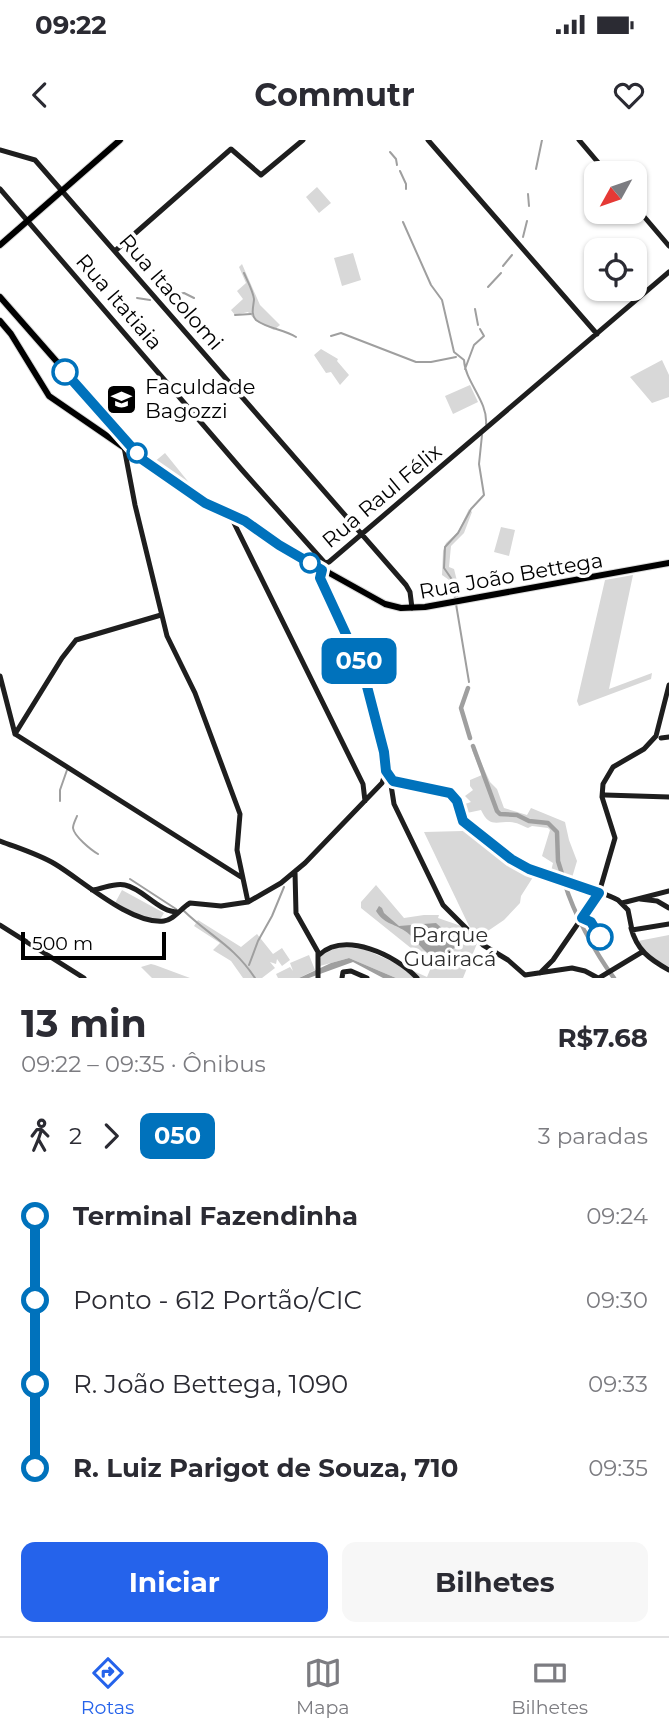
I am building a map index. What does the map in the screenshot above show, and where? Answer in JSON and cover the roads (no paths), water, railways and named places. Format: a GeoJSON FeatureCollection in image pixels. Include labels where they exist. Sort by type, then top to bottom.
{"type":"FeatureCollection","features":[{"type":"Feature","properties":{"kind":"main road"},"geometry":{"type":"LineString","coordinates":[[0,245],[120,140]]}},
{"type":"Feature","properties":{"kind":"main road"},"geometry":{"type":"LineString","coordinates":[[0,297],[126,449]]}},
{"type":"Feature","properties":{"kind":"main road"},"geometry":{"type":"LineString","coordinates":[[0,321],[11,334],[45,392],[126,449]]}},
{"type":"Feature","properties":{"kind":"main road","name":"Rua João Bettega"},"geometry":{"type":"LineString","coordinates":[[126,449],[205,503],[245,521],[279,545],[324,568],[373,601],[387,607],[425,610],[669,565]]}},
{"type":"Feature","properties":{"kind":"street"},"geometry":{"type":"LineString","coordinates":[[115,251],[231,149],[260,175],[303,140]]}},
{"type":"Feature","properties":{"kind":"street"},"geometry":{"type":"LineString","coordinates":[[428,140],[597,334]]}},
{"type":"Feature","properties":{"kind":"street"},"geometry":{"type":"LineString","coordinates":[[579,140],[597,161]]}},
{"type":"Feature","properties":{"kind":"street","name":"Rua Itacolomi"},"geometry":{"type":"LineString","coordinates":[[0,150],[36,160],[406,585],[410,592],[409,609]]}},
{"type":"Feature","properties":{"kind":"street","name":"Rua Itatiaia"},"geometry":{"type":"LineString","coordinates":[[0,189],[324,568]]}},
{"type":"Feature","properties":{"kind":"street"},"geometry":{"type":"LineString","coordinates":[[648,221],[669,246]]}},
{"type":"Feature","properties":{"kind":"street","name":"Rua Raul Félix"},"geometry":{"type":"LineString","coordinates":[[324,568],[669,272]]}},
{"type":"Feature","properties":{"kind":"street"},"geometry":{"type":"LineString","coordinates":[[126,449],[167,636],[195,693],[240,814],[237,850],[248,902]]}},
{"type":"Feature","properties":{"kind":"street"},"geometry":{"type":"LineString","coordinates":[[234,523],[358,772],[365,800]]}},
{"type":"Feature","properties":{"kind":"street"},"geometry":{"type":"LineString","coordinates":[[324,568],[321,581],[363,671],[395,806],[445,908],[483,945],[529,976],[557,969],[579,969],[599,978],[642,952]]}},
{"type":"Feature","properties":{"kind":"street"},"geometry":{"type":"LineString","coordinates":[[15,734],[76,640],[161,615]]}},
{"type":"Feature","properties":{"kind":"street"},"geometry":{"type":"LineString","coordinates":[[0,676],[15,734],[242,877]]}},
{"type":"Feature","properties":{"kind":"street"},"geometry":{"type":"LineString","coordinates":[[540,973],[559,952],[599,893],[615,838],[607,810],[604,781],[615,765],[642,750],[657,737],[667,705],[669,685]]}},
{"type":"Feature","properties":{"kind":"street"},"geometry":{"type":"LineString","coordinates":[[657,737],[669,737]]}},
{"type":"Feature","properties":{"kind":"street"},"geometry":{"type":"LineString","coordinates":[[0,841],[51,862],[92,890],[102,892],[133,913],[156,921],[190,903],[221,906],[248,902],[295,872],[365,800],[388,782],[450,793],[457,801],[462,820],[502,853],[529,869],[625,904],[637,898],[669,891]]}},
{"type":"Feature","properties":{"kind":"street"},"geometry":{"type":"LineString","coordinates":[[605,798],[669,797]]}},
{"type":"Feature","properties":{"kind":"street"},"geometry":{"type":"LineString","coordinates":[[295,872],[296,913],[318,955],[318,978]]}},
{"type":"Feature","properties":{"kind":"street"},"geometry":{"type":"LineString","coordinates":[[102,892],[116,884],[129,886],[170,915]]}},
{"type":"Feature","properties":{"kind":"street"},"geometry":{"type":"LineString","coordinates":[[655,893],[655,901]]}},
{"type":"Feature","properties":{"kind":"street"},"geometry":{"type":"LineString","coordinates":[[637,898],[655,901],[669,908]]}},
{"type":"Feature","properties":{"kind":"street"},"geometry":{"type":"LineString","coordinates":[[625,904],[636,944],[642,952],[669,970]]}},
{"type":"Feature","properties":{"kind":"street"},"geometry":{"type":"LineString","coordinates":[[632,930],[669,923]]}},
{"type":"Feature","properties":{"kind":"street"},"geometry":{"type":"LineString","coordinates":[[0,925],[84,978]]}},
{"type":"Feature","properties":{"kind":"street"},"geometry":{"type":"LineString","coordinates":[[318,955],[334,946],[357,945],[405,966],[417,978]]}},
{"type":"Feature","properties":{"kind":"street"},"geometry":{"type":"LineString","coordinates":[[553,960],[557,969]]}},
{"type":"Feature","properties":{"kind":"street"},"geometry":{"type":"LineString","coordinates":[[343,975],[351,971],[367,978]]}},
{"type":"Feature","properties":{"kind":"waterway"},"geometry":{"type":"LineString","coordinates":[[536,169],[542,140]]}},
{"type":"Feature","properties":{"kind":"waterway"},"geometry":{"type":"LineString","coordinates":[[390,152],[397,165]]}},
{"type":"Feature","properties":{"kind":"waterway"},"geometry":{"type":"LineString","coordinates":[[400,171],[406,189]]}},
{"type":"Feature","properties":{"kind":"waterway"},"geometry":{"type":"LineString","coordinates":[[528,194],[529,206]]}},
{"type":"Feature","properties":{"kind":"waterway"},"geometry":{"type":"LineString","coordinates":[[523,237],[527,221]]}},
{"type":"Feature","properties":{"kind":"waterway"},"geometry":{"type":"LineString","coordinates":[[403,222],[431,285],[442,300],[454,352],[464,360],[468,376],[484,407],[486,424]]}},
{"type":"Feature","properties":{"kind":"waterway"},"geometry":{"type":"LineString","coordinates":[[503,266],[512,255]]}},
{"type":"Feature","properties":{"kind":"waterway"},"geometry":{"type":"LineString","coordinates":[[244,273],[254,299],[254,318],[296,337]]}},
{"type":"Feature","properties":{"kind":"waterway"},"geometry":{"type":"LineString","coordinates":[[488,287],[501,273]]}},
{"type":"Feature","properties":{"kind":"waterway"},"geometry":{"type":"LineString","coordinates":[[178,294],[184,293],[194,298]]}},
{"type":"Feature","properties":{"kind":"waterway"},"geometry":{"type":"LineString","coordinates":[[137,298],[150,300]]}},
{"type":"Feature","properties":{"kind":"waterway"},"geometry":{"type":"LineString","coordinates":[[475,309],[478,325]]}},
{"type":"Feature","properties":{"kind":"waterway"},"geometry":{"type":"LineString","coordinates":[[235,315],[251,314]]}},
{"type":"Feature","properties":{"kind":"waterway"},"geometry":{"type":"LineString","coordinates":[[465,369],[474,345],[484,336],[480,329]]}},
{"type":"Feature","properties":{"kind":"waterway"},"geometry":{"type":"LineString","coordinates":[[331,336],[341,333],[416,362],[456,357]]}},
{"type":"Feature","properties":{"kind":"waterway"},"geometry":{"type":"LineString","coordinates":[[455,598],[453,581],[444,568],[445,547],[484,495],[479,464],[482,435]]}},
{"type":"Feature","properties":{"kind":"waterway"},"geometry":{"type":"LineString","coordinates":[[456,604],[469,682]]}},
{"type":"Feature","properties":{"kind":"waterway"},"geometry":{"type":"LineString","coordinates":[[468,688],[461,708],[470,738]]}},
{"type":"Feature","properties":{"kind":"waterway"},"geometry":{"type":"LineString","coordinates":[[473,746],[497,811],[500,814],[517,815],[529,821],[548,823],[557,832],[558,861],[563,877]]}},
{"type":"Feature","properties":{"kind":"waterway"},"geometry":{"type":"LineString","coordinates":[[60,801],[60,790],[67,770]]}},
{"type":"Feature","properties":{"kind":"waterway"},"geometry":{"type":"LineString","coordinates":[[77,816],[73,826],[76,835],[98,854]]}},
{"type":"Feature","properties":{"kind":"waterway"},"geometry":{"type":"LineString","coordinates":[[130,879],[176,909]]}},
{"type":"Feature","properties":{"kind":"waterway"},"geometry":{"type":"LineString","coordinates":[[565,884],[586,932],[614,978]]}},
{"type":"Feature","properties":{"kind":"waterway"},"geometry":{"type":"LineString","coordinates":[[249,965],[284,887]]}},
{"type":"Feature","properties":{"kind":"waterway"},"geometry":{"type":"LineString","coordinates":[[184,911],[230,949],[255,978]]}},
{"type":"Feature","properties":{"kind":"place","name":"Faculdade Bagozzi"},"geometry":{"type":"Point","coordinates":[122,399]}},
{"type":"Feature","properties":{"kind":"park label","name":"Parque Guairacá"},"geometry":{"type":"Point","coordinates":[450,947]}}]}
